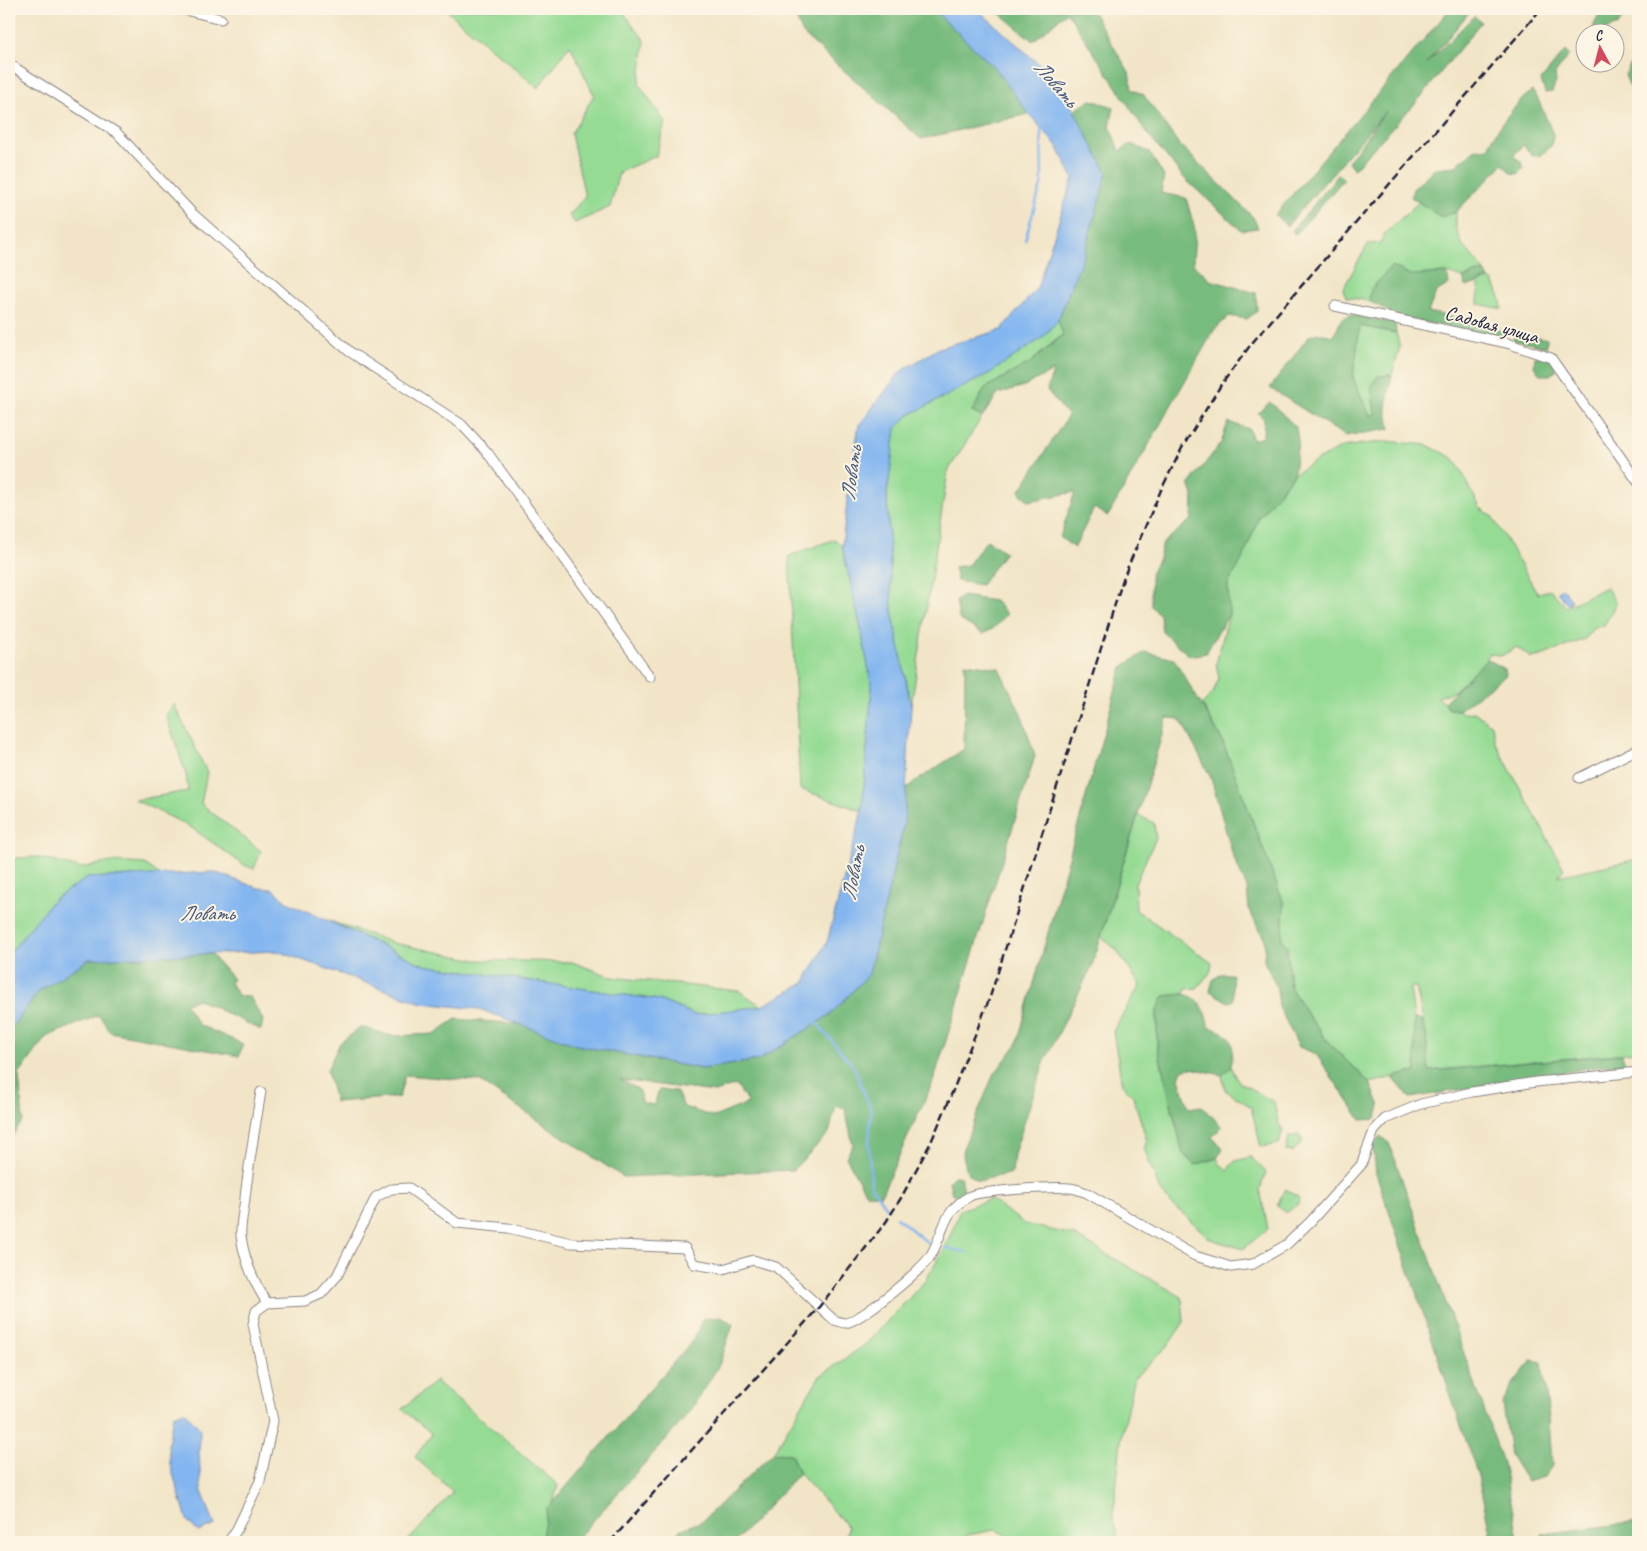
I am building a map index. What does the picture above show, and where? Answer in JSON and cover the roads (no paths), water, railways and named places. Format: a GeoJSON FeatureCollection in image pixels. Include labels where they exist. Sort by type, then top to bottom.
{"type":"FeatureCollection","features":[{"type":"Feature","properties":{"kind":"street"},"geometry":{"type":"LineString","coordinates":[[181,9],[222,19]]}},
{"type":"Feature","properties":{"kind":"street"},"geometry":{"type":"LineString","coordinates":[[9,64],[117,133],[193,214],[350,352],[461,424],[487,452],[650,677]]}},
{"type":"Feature","properties":{"kind":"street","name":"Садовая улица"},"geometry":{"type":"LineString","coordinates":[[1335,306],[1507,343],[1551,358],[1638,482]]}},
{"type":"Feature","properties":{"kind":"street"},"geometry":{"type":"LineString","coordinates":[[1578,778],[1638,748]]}},
{"type":"Feature","properties":{"kind":"street"},"geometry":{"type":"LineString","coordinates":[[228,1542],[236,1531],[260,1481],[273,1421],[253,1324],[256,1311],[267,1303],[305,1301],[321,1294],[337,1276],[376,1197],[391,1189],[409,1188],[457,1223],[508,1228],[571,1243],[685,1248],[694,1264],[723,1269],[753,1260],[776,1267],[834,1320],[846,1323],[855,1320],[884,1300],[931,1256],[946,1218],[956,1206],[972,1194],[1069,1188],[1087,1193],[1195,1256],[1231,1267],[1254,1264],[1286,1245],[1310,1222],[1361,1165],[1374,1131],[1385,1119],[1421,1104],[1472,1092],[1536,1082],[1638,1072]]}},
{"type":"Feature","properties":{"kind":"street"},"geometry":{"type":"LineString","coordinates":[[261,1092],[250,1156],[241,1234],[249,1266],[267,1303]]}},
{"type":"Feature","properties":{"kind":"water","name":"Ловать"},"geometry":{"type":"Polygon","coordinates":[[[933,9],[977,9],[1040,65],[1066,95],[1107,173],[1084,254],[1058,320],[1042,338],[990,373],[909,415],[896,428],[887,494],[892,610],[911,706],[904,824],[869,974],[831,1014],[759,1060],[702,1069],[576,1045],[479,1009],[422,1003],[277,951],[89,959],[39,991],[9,1031],[9,954],[53,900],[87,878],[214,872],[258,888],[273,889],[289,903],[424,965],[659,1000],[695,1015],[762,1006],[804,983],[827,942],[862,811],[872,688],[842,546],[849,485],[859,425],[900,372],[939,348],[1001,330],[1037,288],[1073,178],[1057,146],[1029,114],[996,69],[933,9]]]}},
{"type":"Feature","properties":{"kind":"water"},"geometry":{"type":"Polygon","coordinates":[[[1562,588],[1572,601],[1568,605],[1557,592],[1562,588]]]}},
{"type":"Feature","properties":{"kind":"water"},"geometry":{"type":"Polygon","coordinates":[[[184,1411],[200,1429],[201,1489],[215,1525],[198,1532],[187,1520],[170,1464],[168,1446],[173,1415],[184,1411]]]}},
{"type":"Feature","properties":{"kind":"waterway"},"geometry":{"type":"LineString","coordinates":[[1025,240],[1042,182],[1041,126]]}},
{"type":"Feature","properties":{"kind":"waterway"},"geometry":{"type":"LineString","coordinates":[[815,1021],[854,1067],[871,1110],[869,1142],[871,1186],[887,1209]]}},
{"type":"Feature","properties":{"kind":"waterway"},"geometry":{"type":"LineString","coordinates":[[896,1217],[928,1243]]}},
{"type":"Feature","properties":{"kind":"waterway"},"geometry":{"type":"LineString","coordinates":[[945,1248],[966,1252]]}},
{"type":"Feature","properties":{"kind":"railway"},"geometry":{"type":"LineString","coordinates":[[610,1542],[819,1307],[886,1222],[931,1142],[990,997],[1124,576],[1161,490],[1182,448],[1221,385],[1252,343],[1541,9]]}}]}
